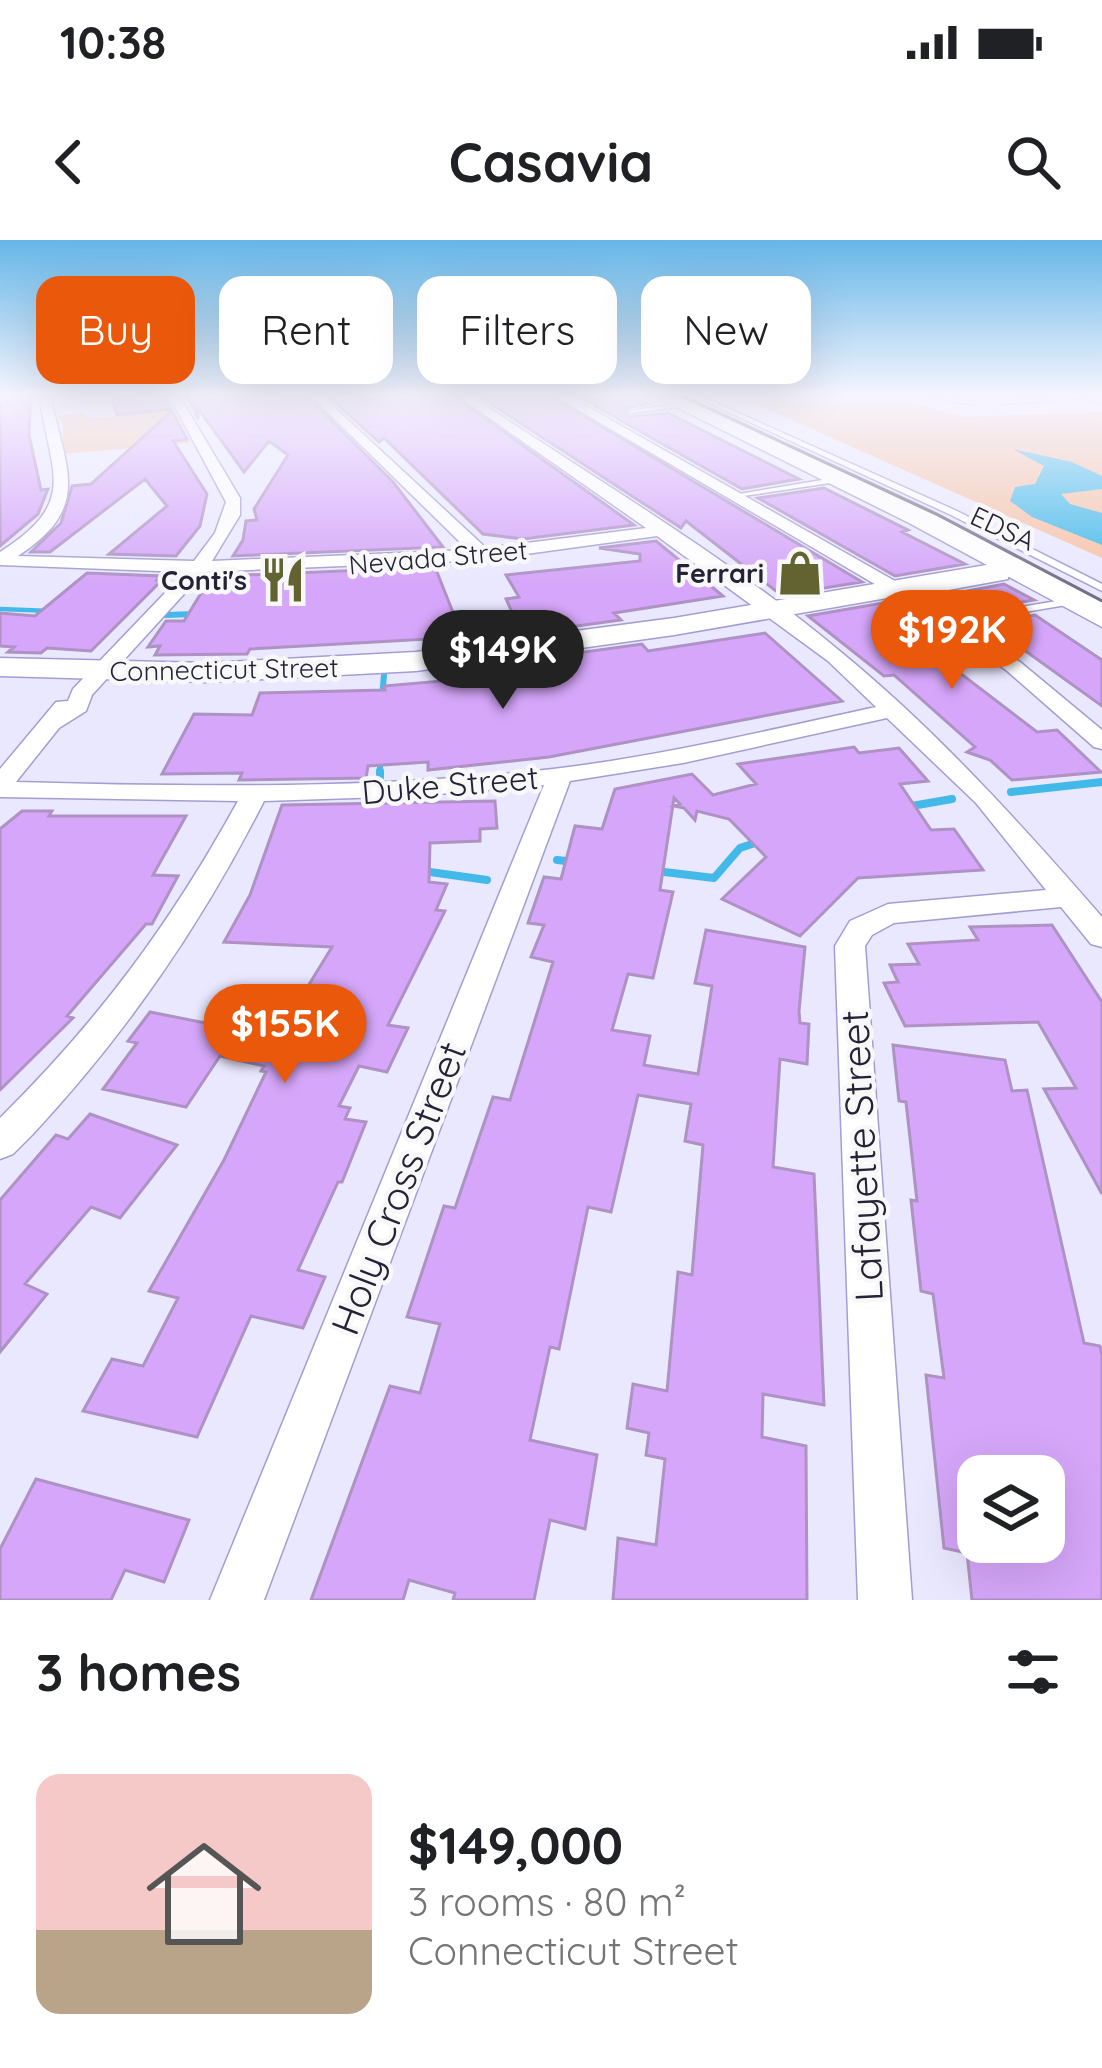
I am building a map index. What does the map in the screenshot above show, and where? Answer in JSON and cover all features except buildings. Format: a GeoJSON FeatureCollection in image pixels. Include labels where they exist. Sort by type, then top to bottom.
{"type":"FeatureCollection","features":[{"type":"Feature","properties":{"kind":"highway","name":"EDSA"},"geometry":{"type":"LineString","coordinates":[[799,457],[1021,570],[1097,598]]}},
{"type":"Feature","properties":{"kind":"highway","name":"EDSA"},"geometry":{"type":"LineString","coordinates":[[808,457],[1097,598]]}},
{"type":"Feature","properties":{"kind":"street"},"geometry":{"type":"LineString","coordinates":[[0,560],[42,532],[61,510],[56,457]]}},
{"type":"Feature","properties":{"kind":"street"},"geometry":{"type":"LineString","coordinates":[[0,787],[56,722],[78,706],[92,683],[221,536],[234,502],[209,457]]}},
{"type":"Feature","properties":{"kind":"street"},"geometry":{"type":"LineString","coordinates":[[381,457],[483,555]]}},
{"type":"Feature","properties":{"kind":"street"},"geometry":{"type":"LineString","coordinates":[[553,457],[734,585],[740,598],[765,610],[895,710],[985,799],[1102,937]]}},
{"type":"Feature","properties":{"kind":"street"},"geometry":{"type":"LineString","coordinates":[[673,457],[948,622],[1012,666],[1102,742]]}},
{"type":"Feature","properties":{"kind":"street","name":"Nevada Street"},"geometry":{"type":"LineString","coordinates":[[0,560],[194,570],[483,555],[659,531]]}},
{"type":"Feature","properties":{"kind":"street","name":"Connecticut Street"},"geometry":{"type":"LineString","coordinates":[[0,667],[92,683],[382,664],[959,585],[1021,570]]}},
{"type":"Feature","properties":{"kind":"street","name":"Duke Street"},"geometry":{"type":"LineString","coordinates":[[0,787],[253,796],[395,791],[560,776],[895,710]]}},
{"type":"Feature","properties":{"kind":"street","name":"Holy Cross Street"},"geometry":{"type":"LineString","coordinates":[[237,1600],[560,776]]}},
{"type":"Feature","properties":{"kind":"street"},"geometry":{"type":"LineString","coordinates":[[0,1142],[57,1085],[143,982],[212,874],[253,796]]}},
{"type":"Feature","properties":{"kind":"street","name":"Lafayette Street"},"geometry":{"type":"LineString","coordinates":[[885,1600],[850,946],[861,928],[888,914],[1070,897]]}},
{"type":"Feature","properties":{"kind":"lane"},"geometry":{"type":"LineString","coordinates":[[737,495],[840,479]]}},
{"type":"Feature","properties":{"kind":"lane"},"geometry":{"type":"LineString","coordinates":[[948,622],[1097,598]]}},
{"type":"Feature","properties":{"kind":"lane"},"geometry":{"type":"LineString","coordinates":[[994,605],[1006,613]]}},
{"type":"Feature","properties":{"kind":"shaded area"},"geometry":{"type":"Polygon","coordinates":[[[876,457],[1102,457],[1102,558],[876,457]]]}},
{"type":"Feature","properties":{"kind":"water"},"geometry":{"type":"Polygon","coordinates":[[[1028,457],[1072,462],[1102,476],[1102,489],[1061,494],[1070,504],[1102,513],[1102,545],[1032,517],[1010,501],[1015,487],[1035,484],[1044,466],[1028,457]]]}},
{"type":"Feature","properties":{"kind":"waterway"},"geometry":{"type":"LineString","coordinates":[[0,609],[51,611]]}},
{"type":"Feature","properties":{"kind":"waterway"},"geometry":{"type":"LineString","coordinates":[[166,615],[195,614]]}},
{"type":"Feature","properties":{"kind":"waterway"},"geometry":{"type":"LineString","coordinates":[[382,699],[384,675]]}},
{"type":"Feature","properties":{"kind":"waterway"},"geometry":{"type":"LineString","coordinates":[[380,756],[380,779]]}},
{"type":"Feature","properties":{"kind":"waterway"},"geometry":{"type":"LineString","coordinates":[[1011,792],[1102,782]]}},
{"type":"Feature","properties":{"kind":"waterway"},"geometry":{"type":"LineString","coordinates":[[906,807],[952,799]]}},
{"type":"Feature","properties":{"kind":"waterway"},"geometry":{"type":"LineString","coordinates":[[656,871],[714,878],[740,848],[758,842]]}},
{"type":"Feature","properties":{"kind":"waterway"},"geometry":{"type":"LineString","coordinates":[[557,860],[575,862]]}},
{"type":"Feature","properties":{"kind":"waterway"},"geometry":{"type":"LineString","coordinates":[[423,871],[487,880]]}},
{"type":"Feature","properties":{"kind":"tram line"},"geometry":{"type":"LineString","coordinates":[[814,457],[938,515],[1102,601]]}},
{"type":"Feature","properties":{"kind":"place","name":"Ferrari"},"geometry":{"type":"Point","coordinates":[800,573]}},
{"type":"Feature","properties":{"kind":"place","name":"Conti's"},"geometry":{"type":"Point","coordinates":[283,580]}}]}
